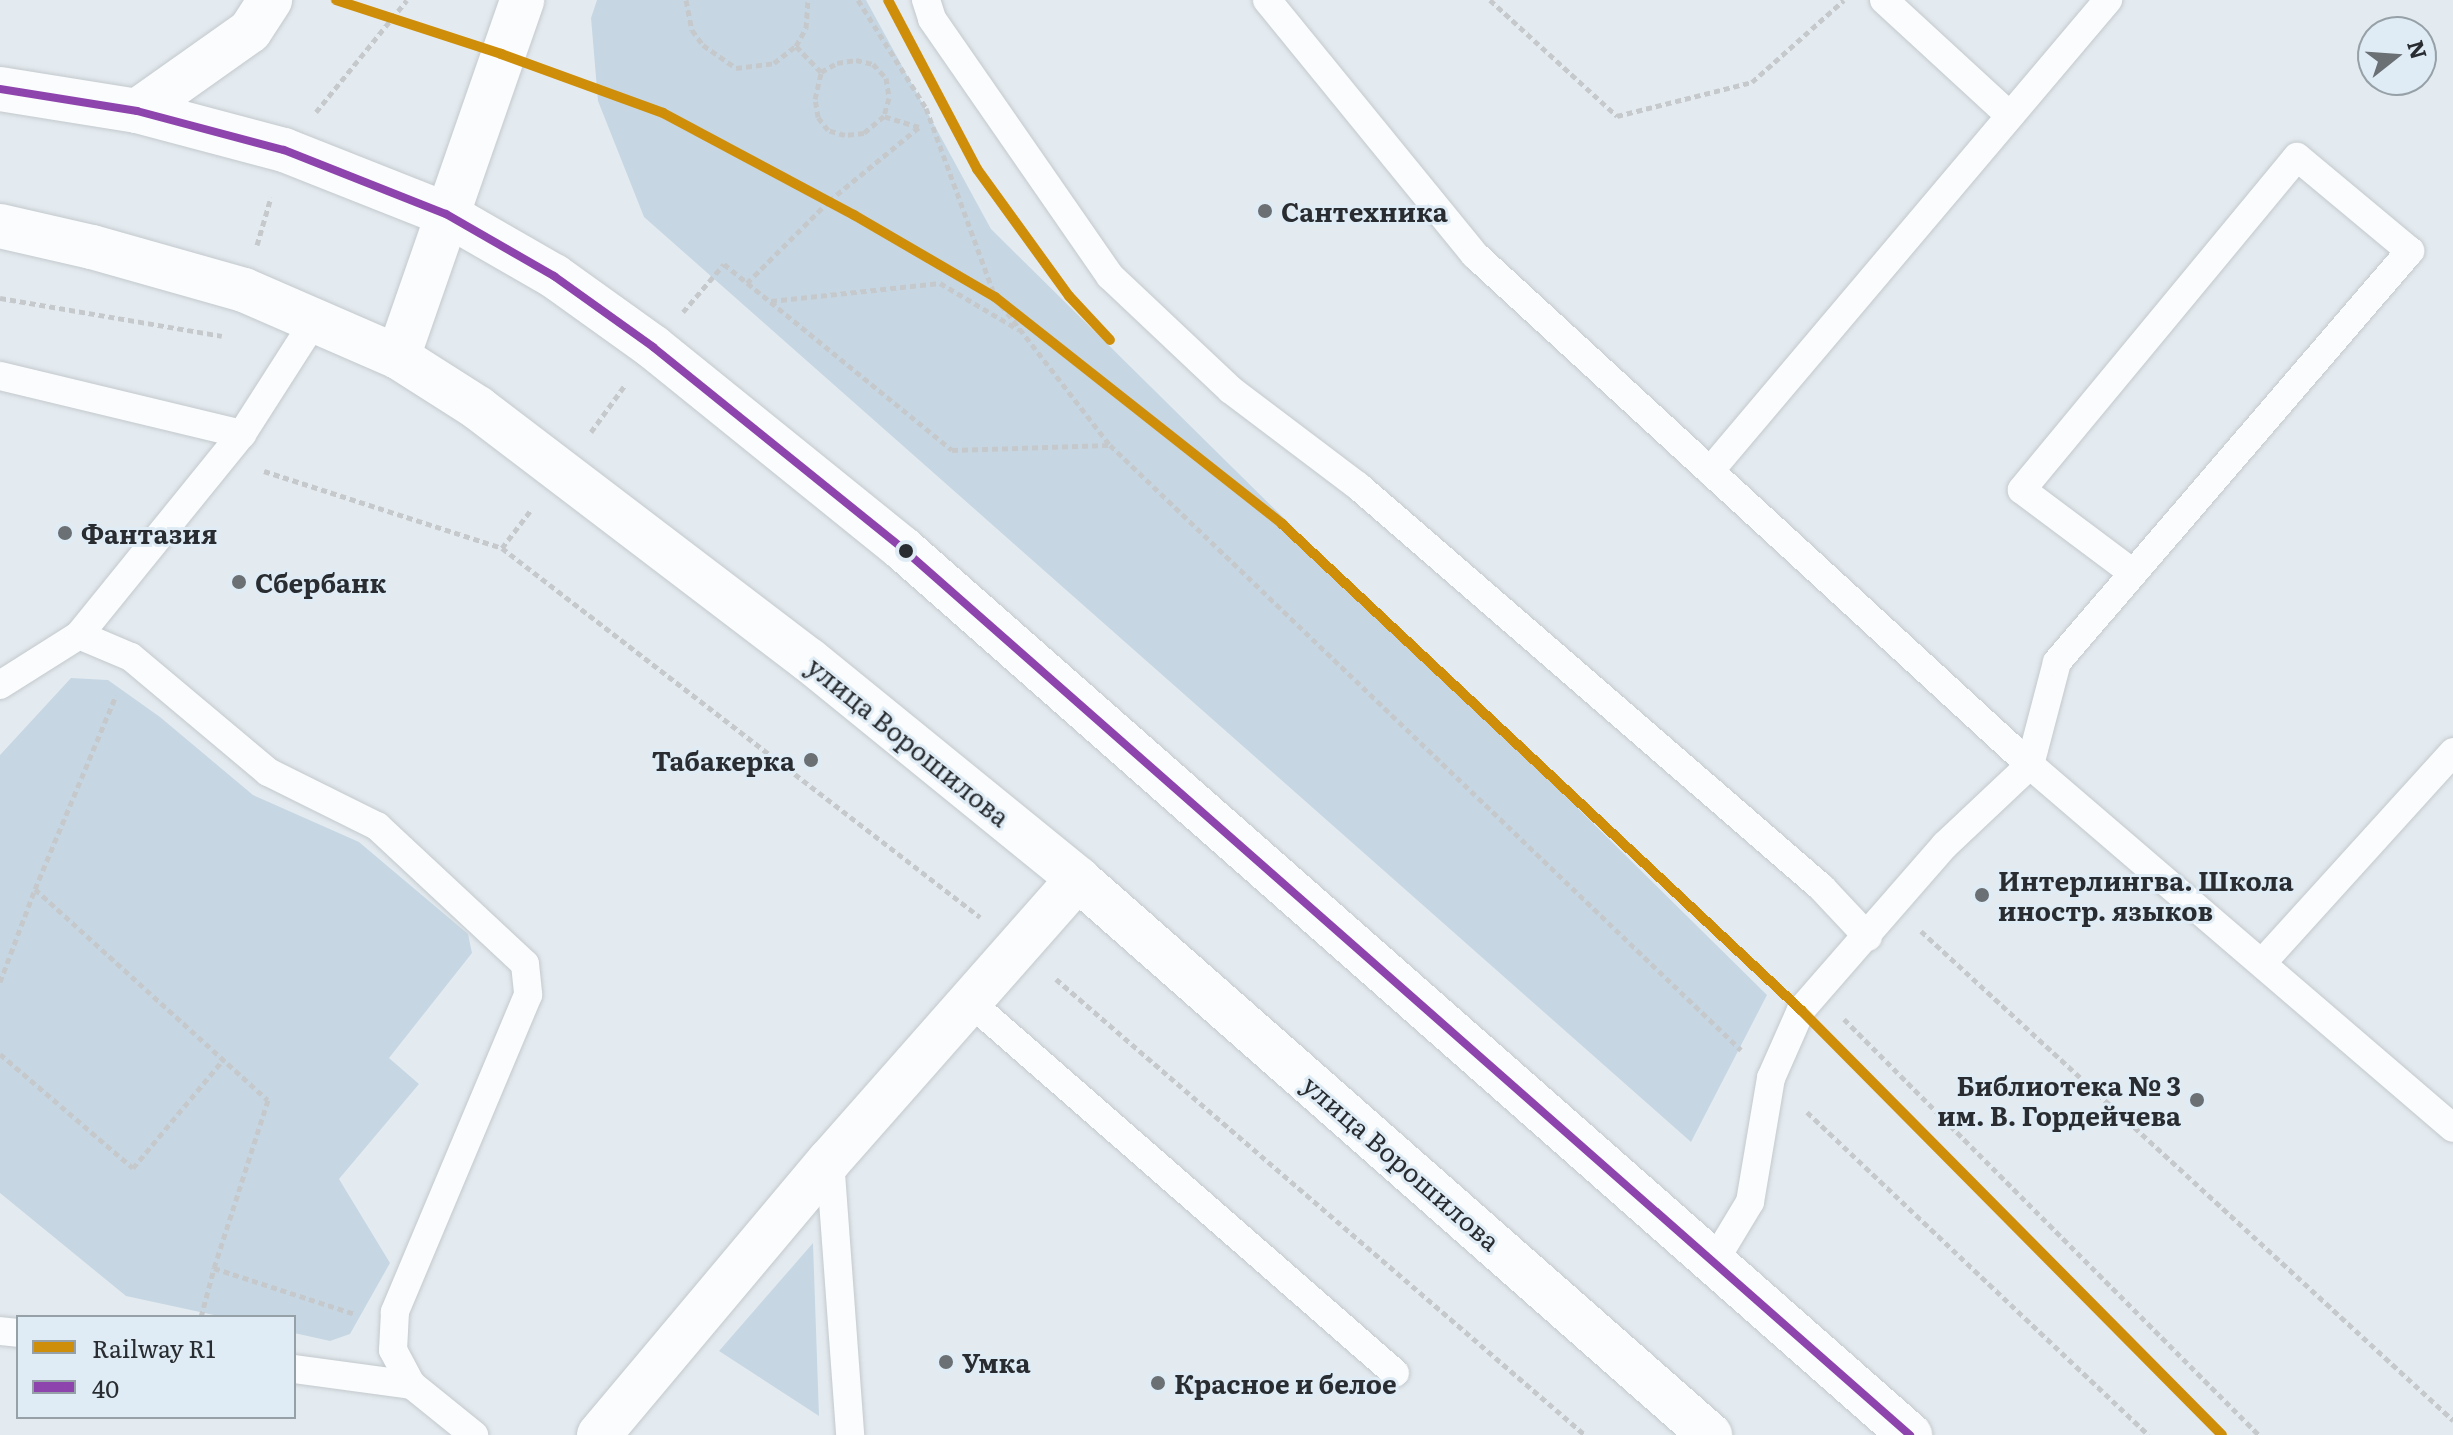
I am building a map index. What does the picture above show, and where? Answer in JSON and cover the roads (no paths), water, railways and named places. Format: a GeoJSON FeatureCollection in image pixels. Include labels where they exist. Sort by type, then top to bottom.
{"type":"FeatureCollection","features":[{"type":"Feature","properties":{"kind":"main road"},"geometry":{"type":"LineString","coordinates":[[137,111],[250,31],[270,0]]}},
{"type":"Feature","properties":{"kind":"main road"},"geometry":{"type":"LineString","coordinates":[[398,357],[522,0]]}},
{"type":"Feature","properties":{"kind":"main road"},"geometry":{"type":"LineString","coordinates":[[0,89],[137,111],[284,150],[446,214],[554,276],[653,347],[902,548],[1715,1260],[1910,1435]]}},
{"type":"Feature","properties":{"kind":"main road","name":"улица Ворошилова"},"geometry":{"type":"LineString","coordinates":[[0,226],[92,247],[244,290],[398,357],[478,408],[809,660],[1078,879],[1710,1435]]}},
{"type":"Feature","properties":{"kind":"main road"},"geometry":{"type":"LineString","coordinates":[[599,1435],[830,1160],[1078,879]]}},
{"type":"Feature","properties":{"kind":"lane"},"geometry":{"type":"LineString","coordinates":[[926,0],[932,19],[1110,276],[1231,390],[1358,486],[1810,878],[1868,937]]}},
{"type":"Feature","properties":{"kind":"lane"},"geometry":{"type":"LineString","coordinates":[[1267,0],[1475,255],[2030,765],[2453,1128]]}},
{"type":"Feature","properties":{"kind":"lane"},"geometry":{"type":"LineString","coordinates":[[1884,0],[2010,116]]}},
{"type":"Feature","properties":{"kind":"lane"},"geometry":{"type":"LineString","coordinates":[[1710,471],[2108,0]]}},
{"type":"Feature","properties":{"kind":"lane"},"geometry":{"type":"LineString","coordinates":[[1715,1260],[1750,1202],[1771,1078],[1801,1010],[1868,937],[1945,845],[2030,765],[2057,662],[2410,251],[2297,157],[2022,490],[2133,573]]}},
{"type":"Feature","properties":{"kind":"lane"},"geometry":{"type":"LineString","coordinates":[[0,685],[79,635],[242,434],[315,320]]}},
{"type":"Feature","properties":{"kind":"lane"},"geometry":{"type":"LineString","coordinates":[[0,376],[242,434]]}},
{"type":"Feature","properties":{"kind":"lane"},"geometry":{"type":"LineString","coordinates":[[79,635],[131,657],[268,772],[377,826],[525,964],[528,995],[400,1298],[394,1326],[393,1350],[412,1385],[474,1435]]}},
{"type":"Feature","properties":{"kind":"lane"},"geometry":{"type":"LineString","coordinates":[[2262,963],[2453,752]]}},
{"type":"Feature","properties":{"kind":"lane"},"geometry":{"type":"LineString","coordinates":[[970,1002],[1395,1373]]}},
{"type":"Feature","properties":{"kind":"lane"},"geometry":{"type":"LineString","coordinates":[[830,1160],[850,1435]]}},
{"type":"Feature","properties":{"kind":"lane"},"geometry":{"type":"LineString","coordinates":[[296,1369],[412,1385]]}},
{"type":"Feature","properties":{"kind":"rail line","name":"R1"},"geometry":{"type":"LineString","coordinates":[[336,0],[501,54],[663,113],[854,215],[995,297],[1282,524],[1801,1010],[2222,1435]]}},
{"type":"Feature","properties":{"kind":"rail line","name":"R1"},"geometry":{"type":"LineString","coordinates":[[888,0],[977,169],[1069,296],[1110,340]]}},
{"type":"Feature","properties":{"kind":"place","name":"Сантехника"},"geometry":{"type":"Point","coordinates":[1265,211]}},
{"type":"Feature","properties":{"kind":"place","name":"Фантазия"},"geometry":{"type":"Point","coordinates":[65,533]}},
{"type":"Feature","properties":{"kind":"place","name":"Сбербанк"},"geometry":{"type":"Point","coordinates":[239,582]}},
{"type":"Feature","properties":{"kind":"place","name":"Табакерка"},"geometry":{"type":"Point","coordinates":[811,760]}},
{"type":"Feature","properties":{"kind":"place","name":"Интерлингва. Школа иностр. языков"},"geometry":{"type":"Point","coordinates":[1982,895]}},
{"type":"Feature","properties":{"kind":"place","name":"Библиотека № 3 им. В. Гордейчева"},"geometry":{"type":"Point","coordinates":[2197,1100]}},
{"type":"Feature","properties":{"kind":"place","name":"Умка"},"geometry":{"type":"Point","coordinates":[946,1362]}},
{"type":"Feature","properties":{"kind":"place","name":"Красное и белое"},"geometry":{"type":"Point","coordinates":[1158,1383]}}]}
